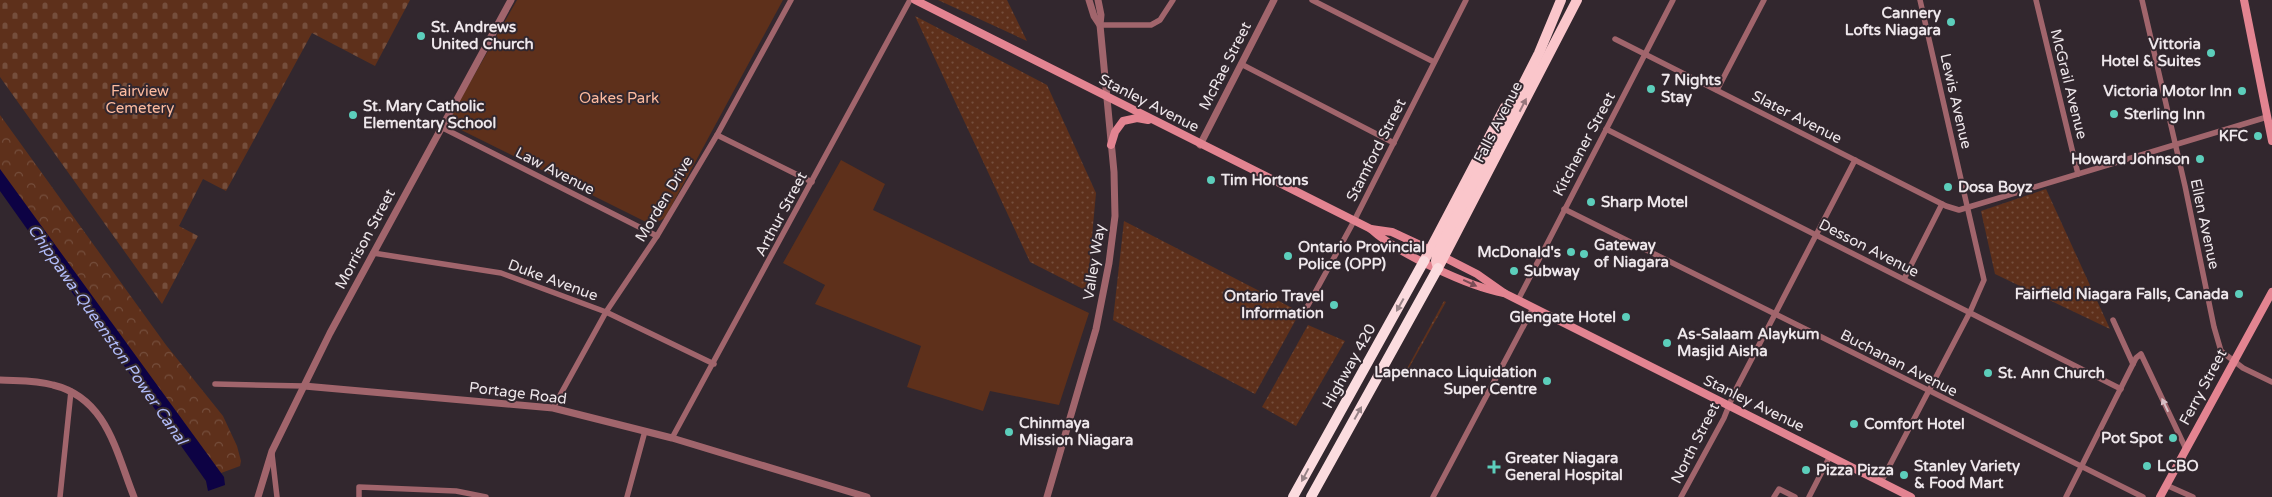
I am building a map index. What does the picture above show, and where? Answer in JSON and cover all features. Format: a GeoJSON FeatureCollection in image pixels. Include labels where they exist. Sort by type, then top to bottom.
{"type":"FeatureCollection","features":[{"type":"Feature","properties":{"kind":"highway","name":"Falls Avenue"},"geometry":{"type":"LineString","coordinates":[[1437,254],[1561,0]]}},
{"type":"Feature","properties":{"kind":"highway","name":"Falls Avenue"},"geometry":{"type":"LineString","coordinates":[[1437,254],[1577,0]]}},
{"type":"Feature","properties":{"kind":"highway","name":"Highway 420"},"geometry":{"type":"LineString","coordinates":[[1293,497],[1424,261],[1437,254],[1438,268],[1311,497]]}},
{"type":"Feature","properties":{"kind":"main road","name":"Stanley Avenue"},"geometry":{"type":"LineString","coordinates":[[915,0],[1200,145],[1371,229],[1386,242],[1438,268],[1483,289],[1504,293]]}},
{"type":"Feature","properties":{"kind":"main road"},"geometry":{"type":"LineString","coordinates":[[2244,0],[2272,141]]}},
{"type":"Feature","properties":{"kind":"main road"},"geometry":{"type":"LineString","coordinates":[[1111,145],[1123,121],[1137,118],[1154,121]]}},
{"type":"Feature","properties":{"kind":"main road","name":"Stanley Avenue"},"geometry":{"type":"LineString","coordinates":[[1371,229],[1392,232],[1437,254],[1477,274],[1504,293],[1533,308],[1911,497]]}},
{"type":"Feature","properties":{"kind":"main road","name":"Ferry Street"},"geometry":{"type":"LineString","coordinates":[[2160,497],[2272,292]]}},
{"type":"Feature","properties":{"kind":"street","name":"Morrison Street"},"geometry":{"type":"LineString","coordinates":[[258,497],[272,451],[304,386],[441,127],[511,0]]}},
{"type":"Feature","properties":{"kind":"street","name":"Morden Drive"},"geometry":{"type":"LineString","coordinates":[[553,408],[606,312],[657,236],[717,135],[791,0]]}},
{"type":"Feature","properties":{"kind":"street","name":"Arthur Street"},"geometry":{"type":"LineString","coordinates":[[672,438],[714,364],[910,0]]}},
{"type":"Feature","properties":{"kind":"street","name":"Valley Way"},"geometry":{"type":"LineString","coordinates":[[1090,0],[1094,16],[1100,25]]}},
{"type":"Feature","properties":{"kind":"street","name":"Valley Way"},"geometry":{"type":"LineString","coordinates":[[1047,497],[1096,329],[1110,263],[1115,216],[1108,98],[1100,25],[1101,14],[1098,0]]}},
{"type":"Feature","properties":{"kind":"street"},"geometry":{"type":"LineString","coordinates":[[1100,25],[1151,25],[1160,20],[1173,0]]}},
{"type":"Feature","properties":{"kind":"street","name":"McRae Street"},"geometry":{"type":"LineString","coordinates":[[1200,145],[1274,0]]}},
{"type":"Feature","properties":{"kind":"street"},"geometry":{"type":"LineString","coordinates":[[1312,0],[1434,62]]}},
{"type":"Feature","properties":{"kind":"street","name":"Stamford Street"},"geometry":{"type":"LineString","coordinates":[[1306,309],[1354,221],[1466,0]]}},
{"type":"Feature","properties":{"kind":"street","name":"Kitchener Street"},"geometry":{"type":"LineString","coordinates":[[1518,300],[1673,0]]}},
{"type":"Feature","properties":{"kind":"street"},"geometry":{"type":"LineString","coordinates":[[1717,90],[1764,0]]}},
{"type":"Feature","properties":{"kind":"street","name":"Lewis Avenue"},"geometry":{"type":"LineString","coordinates":[[1881,482],[1970,312],[1984,280],[1920,0]]}},
{"type":"Feature","properties":{"kind":"street","name":"McGrail Avenue"},"geometry":{"type":"LineString","coordinates":[[2036,0],[2078,174]]}},
{"type":"Feature","properties":{"kind":"street","name":"Ellen Avenue"},"geometry":{"type":"LineString","coordinates":[[2142,0],[2214,327],[2221,351],[2233,361]]}},
{"type":"Feature","properties":{"kind":"street","name":"Slater Avenue"},"geometry":{"type":"LineString","coordinates":[[1615,39],[1942,204],[1959,210],[1969,208]]}},
{"type":"Feature","properties":{"kind":"street"},"geometry":{"type":"LineString","coordinates":[[1240,64],[1394,143]]}},
{"type":"Feature","properties":{"kind":"street"},"geometry":{"type":"LineString","coordinates":[[1969,208],[2174,143],[2267,117]]}},
{"type":"Feature","properties":{"kind":"street","name":"Law Avenue"},"geometry":{"type":"LineString","coordinates":[[441,127],[657,236]]}},
{"type":"Feature","properties":{"kind":"street","name":"Desson Avenue"},"geometry":{"type":"LineString","coordinates":[[1606,129],[2120,389]]}},
{"type":"Feature","properties":{"kind":"street"},"geometry":{"type":"LineString","coordinates":[[717,135],[812,182]]}},
{"type":"Feature","properties":{"kind":"street","name":"North Street"},"geometry":{"type":"LineString","coordinates":[[1681,497],[1724,418],[1728,406],[1774,315],[1855,160]]}},
{"type":"Feature","properties":{"kind":"street"},"geometry":{"type":"LineString","coordinates":[[1904,279],[1942,204]]}},
{"type":"Feature","properties":{"kind":"street","name":"Buchanan Avenue"},"geometry":{"type":"LineString","coordinates":[[1564,209],[1928,392],[2143,497]]}},
{"type":"Feature","properties":{"kind":"street","name":"Duke Avenue"},"geometry":{"type":"LineString","coordinates":[[374,253],[501,273],[606,312],[714,364]]}},
{"type":"Feature","properties":{"kind":"street"},"geometry":{"type":"LineString","coordinates":[[1433,497],[1533,308]]}},
{"type":"Feature","properties":{"kind":"street"},"geometry":{"type":"LineString","coordinates":[[2113,320],[2133,364]]}},
{"type":"Feature","properties":{"kind":"street"},"geometry":{"type":"LineString","coordinates":[[2066,497],[2133,364],[2141,354],[2186,449]]}},
{"type":"Feature","properties":{"kind":"street"},"geometry":{"type":"LineString","coordinates":[[2233,361],[2272,382]]}},
{"type":"Feature","properties":{"kind":"street"},"geometry":{"type":"LineString","coordinates":[[0,380],[54,385],[71,391],[90,403],[102,418],[134,497]]}},
{"type":"Feature","properties":{"kind":"street","name":"Portage Road"},"geometry":{"type":"LineString","coordinates":[[215,384],[304,386],[553,408],[672,438],[867,497]]}},
{"type":"Feature","properties":{"kind":"street"},"geometry":{"type":"LineString","coordinates":[[61,496],[66,425],[71,391]]}},
{"type":"Feature","properties":{"kind":"street"},"geometry":{"type":"LineString","coordinates":[[627,497],[645,431]]}},
{"type":"Feature","properties":{"kind":"street"},"geometry":{"type":"LineString","coordinates":[[272,451],[277,497]]}},
{"type":"Feature","properties":{"kind":"street"},"geometry":{"type":"LineString","coordinates":[[1809,497],[1830,456]]}},
{"type":"Feature","properties":{"kind":"street"},"geometry":{"type":"LineString","coordinates":[[2166,485],[2193,497]]}},
{"type":"Feature","properties":{"kind":"street"},"geometry":{"type":"LineString","coordinates":[[360,497],[359,488],[456,491],[486,497]]}},
{"type":"Feature","properties":{"kind":"street"},"geometry":{"type":"LineString","coordinates":[[1774,497],[1779,489],[1795,497]]}},
{"type":"Feature","properties":{"kind":"green space","name":"Fairview Cemetery"},"geometry":{"type":"Polygon","coordinates":[[[0,0],[410,0],[375,66],[312,33],[226,191],[203,179],[179,226],[198,236],[162,304],[0,77],[0,0]]]}},
{"type":"Feature","properties":{"kind":"green space","name":"Oakes Park"},"geometry":{"type":"Polygon","coordinates":[[[517,0],[783,0],[665,218],[652,225],[447,123],[517,0]]]}},
{"type":"Feature","properties":{"kind":"green space"},"geometry":{"type":"Polygon","coordinates":[[[938,0],[1007,0],[1027,41],[938,0]]]}},
{"type":"Feature","properties":{"kind":"green space"},"geometry":{"type":"Polygon","coordinates":[[[915,16],[1047,85],[1096,193],[1087,291],[1030,262],[915,16]]]}},
{"type":"Feature","properties":{"kind":"green space"},"geometry":{"type":"Polygon","coordinates":[[[0,115],[166,345],[223,416],[237,446],[241,461],[240,466],[213,476],[0,173],[0,115]]]}},
{"type":"Feature","properties":{"kind":"green space"},"geometry":{"type":"Polygon","coordinates":[[[841,160],[885,184],[873,210],[1089,313],[1059,405],[990,391],[983,411],[907,387],[921,346],[815,304],[825,285],[783,263],[841,160]]]}},
{"type":"Feature","properties":{"kind":"green space"},"geometry":{"type":"Polygon","coordinates":[[[2046,189],[2110,329],[1995,274],[1981,211],[2046,189]]]}},
{"type":"Feature","properties":{"kind":"green space"},"geometry":{"type":"Polygon","coordinates":[[[1124,221],[1300,312],[1255,394],[1113,320],[1124,221]]]}},
{"type":"Feature","properties":{"kind":"green space"},"geometry":{"type":"Polygon","coordinates":[[[1444,301],[1446,302],[1405,375],[1404,374],[1444,301]]]}},
{"type":"Feature","properties":{"kind":"green space"},"geometry":{"type":"Polygon","coordinates":[[[1308,325],[1345,341],[1296,426],[1262,407],[1308,325]]]}},
{"type":"Feature","properties":{"kind":"water","name":"Chippawa-Queenston Power Canal"},"geometry":{"type":"Polygon","coordinates":[[[0,169],[224,477],[225,485],[208,491],[206,481],[0,191],[0,169]]]}},
{"type":"Feature","properties":{"kind":"place","name":"Cannery Lofts Niagara"},"geometry":{"type":"Point","coordinates":[1951,22]}},
{"type":"Feature","properties":{"kind":"place","name":"St. Andrews United Church"},"geometry":{"type":"Point","coordinates":[421,36]}},
{"type":"Feature","properties":{"kind":"place","name":"Vittoria Hotel & Suites"},"geometry":{"type":"Point","coordinates":[2211,53]}},
{"type":"Feature","properties":{"kind":"place","name":"7 Nights Stay"},"geometry":{"type":"Point","coordinates":[1651,89]}},
{"type":"Feature","properties":{"kind":"place","name":"Victoria Motor Inn"},"geometry":{"type":"Point","coordinates":[2242,91]}},
{"type":"Feature","properties":{"kind":"place","name":"Sterling Inn"},"geometry":{"type":"Point","coordinates":[2114,114]}},
{"type":"Feature","properties":{"kind":"place","name":"St. Mary Catholic Elementary School"},"geometry":{"type":"Point","coordinates":[353,115]}},
{"type":"Feature","properties":{"kind":"place","name":"KFC"},"geometry":{"type":"Point","coordinates":[2258,136]}},
{"type":"Feature","properties":{"kind":"place","name":"Howard Johnson"},"geometry":{"type":"Point","coordinates":[2200,159]}},
{"type":"Feature","properties":{"kind":"place","name":"Tim Hortons"},"geometry":{"type":"Point","coordinates":[1211,180]}},
{"type":"Feature","properties":{"kind":"place","name":"Dosa Boyz"},"geometry":{"type":"Point","coordinates":[1948,187]}},
{"type":"Feature","properties":{"kind":"place","name":"Sharp Motel"},"geometry":{"type":"Point","coordinates":[1591,202]}},
{"type":"Feature","properties":{"kind":"place","name":"McDonald's"},"geometry":{"type":"Point","coordinates":[1571,252]}},
{"type":"Feature","properties":{"kind":"place","name":"Gateway of Niagara"},"geometry":{"type":"Point","coordinates":[1584,254]}},
{"type":"Feature","properties":{"kind":"place","name":"Ontario Provincial Police (OPP)"},"geometry":{"type":"Point","coordinates":[1288,256]}},
{"type":"Feature","properties":{"kind":"place","name":"Subway"},"geometry":{"type":"Point","coordinates":[1514,271]}},
{"type":"Feature","properties":{"kind":"place","name":"Fairfield Niagara Falls, Canada"},"geometry":{"type":"Point","coordinates":[2239,294]}},
{"type":"Feature","properties":{"kind":"place","name":"Ontario Travel Information"},"geometry":{"type":"Point","coordinates":[1334,305]}},
{"type":"Feature","properties":{"kind":"place","name":"Glengate Hotel"},"geometry":{"type":"Point","coordinates":[1626,317]}},
{"type":"Feature","properties":{"kind":"place","name":"As-Salaam Alaykum Masjid Aisha"},"geometry":{"type":"Point","coordinates":[1667,343]}},
{"type":"Feature","properties":{"kind":"place","name":"St. Ann Church"},"geometry":{"type":"Point","coordinates":[1988,373]}},
{"type":"Feature","properties":{"kind":"place","name":"Lapennaco Liquidation Super Centre"},"geometry":{"type":"Point","coordinates":[1547,381]}},
{"type":"Feature","properties":{"kind":"place","name":"Comfort Hotel"},"geometry":{"type":"Point","coordinates":[1854,424]}},
{"type":"Feature","properties":{"kind":"place","name":"Chinmaya Mission Niagara"},"geometry":{"type":"Point","coordinates":[1009,432]}},
{"type":"Feature","properties":{"kind":"place","name":"Pot Spot"},"geometry":{"type":"Point","coordinates":[2173,438]}},
{"type":"Feature","properties":{"kind":"place","name":"LCBO"},"geometry":{"type":"Point","coordinates":[2147,466]}},
{"type":"Feature","properties":{"kind":"place","name":"Greater Niagara General Hospital"},"geometry":{"type":"Point","coordinates":[1494,467]}},
{"type":"Feature","properties":{"kind":"place","name":"Pizza Pizza"},"geometry":{"type":"Point","coordinates":[1806,470]}},
{"type":"Feature","properties":{"kind":"place","name":"Stanley Variety & Food Mart"},"geometry":{"type":"Point","coordinates":[1904,475]}}]}
